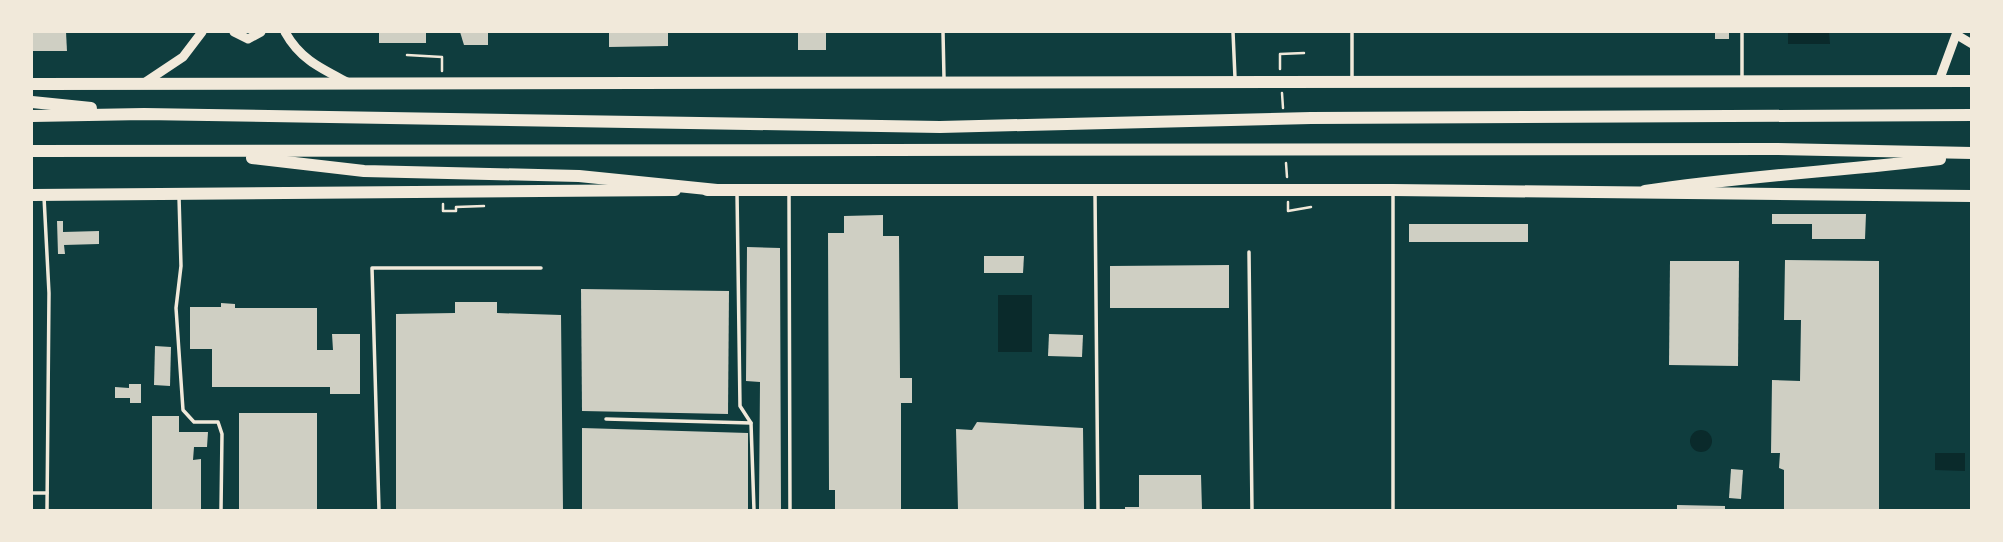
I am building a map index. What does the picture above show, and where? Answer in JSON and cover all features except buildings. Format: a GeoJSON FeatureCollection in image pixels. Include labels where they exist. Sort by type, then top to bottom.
{"type":"FeatureCollection","features":[{"type":"Feature","properties":{"kind":"main road"},"geometry":{"type":"LineString","coordinates":[[32,84],[1972,81]]}},
{"type":"Feature","properties":{"kind":"main road"},"geometry":{"type":"LineString","coordinates":[[32,102],[144,114]]}},
{"type":"Feature","properties":{"kind":"main road"},"geometry":{"type":"LineString","coordinates":[[32,116],[144,114],[940,127],[1325,118],[1972,115]]}},
{"type":"Feature","properties":{"kind":"main road"},"geometry":{"type":"LineString","coordinates":[[32,151],[1774,149],[1972,154]]}},
{"type":"Feature","properties":{"kind":"main road"},"geometry":{"type":"LineString","coordinates":[[217,151],[364,172],[579,176],[717,190]]}},
{"type":"Feature","properties":{"kind":"main road"},"geometry":{"type":"LineString","coordinates":[[1644,191],[1720,180],[1844,171],[1972,154]]}},
{"type":"Feature","properties":{"kind":"main road"},"geometry":{"type":"LineString","coordinates":[[38,195],[717,190],[1394,190],[1972,196]]}},
{"type":"Feature","properties":{"kind":"street"},"geometry":{"type":"LineString","coordinates":[[144,83],[183,57],[201,32]]}},
{"type":"Feature","properties":{"kind":"street"},"geometry":{"type":"LineString","coordinates":[[234,32],[248,39],[261,32]]}},
{"type":"Feature","properties":{"kind":"street"},"geometry":{"type":"LineString","coordinates":[[285,32],[297,51],[309,63],[348,83]]}},
{"type":"Feature","properties":{"kind":"street"},"geometry":{"type":"LineString","coordinates":[[1939,81],[1957,33],[1972,44]]}},
{"type":"Feature","properties":{"kind":"lane"},"geometry":{"type":"LineString","coordinates":[[943,32],[944,82]]}},
{"type":"Feature","properties":{"kind":"lane"},"geometry":{"type":"LineString","coordinates":[[1233,32],[1235,82]]}},
{"type":"Feature","properties":{"kind":"lane"},"geometry":{"type":"LineString","coordinates":[[1352,32],[1352,80]]}},
{"type":"Feature","properties":{"kind":"lane"},"geometry":{"type":"LineString","coordinates":[[1742,32],[1742,82]]}},
{"type":"Feature","properties":{"kind":"lane"},"geometry":{"type":"LineString","coordinates":[[737,190],[740,406],[751,423],[754,510]]}},
{"type":"Feature","properties":{"kind":"lane"},"geometry":{"type":"LineString","coordinates":[[1393,510],[1394,190]]}},
{"type":"Feature","properties":{"kind":"lane"},"geometry":{"type":"LineString","coordinates":[[789,191],[790,510]]}},
{"type":"Feature","properties":{"kind":"lane"},"geometry":{"type":"LineString","coordinates":[[1095,191],[1098,510]]}},
{"type":"Feature","properties":{"kind":"lane"},"geometry":{"type":"LineString","coordinates":[[38,195],[48,293],[47,510]]}},
{"type":"Feature","properties":{"kind":"lane"},"geometry":{"type":"LineString","coordinates":[[178,195],[181,266],[176,308],[183,410],[194,422],[218,422],[222,435],[221,510]]}},
{"type":"Feature","properties":{"kind":"lane"},"geometry":{"type":"LineString","coordinates":[[1248,252],[1252,510]]}},
{"type":"Feature","properties":{"kind":"lane"},"geometry":{"type":"LineString","coordinates":[[379,510],[372,268],[541,268]]}},
{"type":"Feature","properties":{"kind":"lane"},"geometry":{"type":"LineString","coordinates":[[606,419],[751,423]]}},
{"type":"Feature","properties":{"kind":"lane"},"geometry":{"type":"LineString","coordinates":[[32,494],[47,493]]}},
{"type":"Feature","properties":{"kind":"path"},"geometry":{"type":"LineString","coordinates":[[1280,54],[1304,53]]}},
{"type":"Feature","properties":{"kind":"path"},"geometry":{"type":"LineString","coordinates":[[407,55],[442,57],[442,82]]}},
{"type":"Feature","properties":{"kind":"path"},"geometry":{"type":"LineString","coordinates":[[443,198],[443,211],[456,211],[456,207],[484,206]]}},
{"type":"Feature","properties":{"kind":"path"},"geometry":{"type":"LineString","coordinates":[[1289,211],[1311,207]]}},
{"type":"Feature","properties":{"kind":"water"},"geometry":{"type":"Polygon","coordinates":[[[1788,32],[1829,32],[1830,44],[1788,44],[1788,32]]]}},
{"type":"Feature","properties":{"kind":"water"},"geometry":{"type":"Polygon","coordinates":[[[998,295],[1032,295],[1032,352],[998,352],[998,295]]]}},
{"type":"Feature","properties":{"kind":"water"},"geometry":{"type":"Polygon","coordinates":[[[1701,430],[1709,433],[1712,441],[1709,449],[1701,452],[1693,449],[1690,441],[1693,433],[1701,430]]]}},
{"type":"Feature","properties":{"kind":"water"},"geometry":{"type":"Polygon","coordinates":[[[1935,453],[1965,453],[1965,471],[1935,470],[1935,453]]]}}]}
